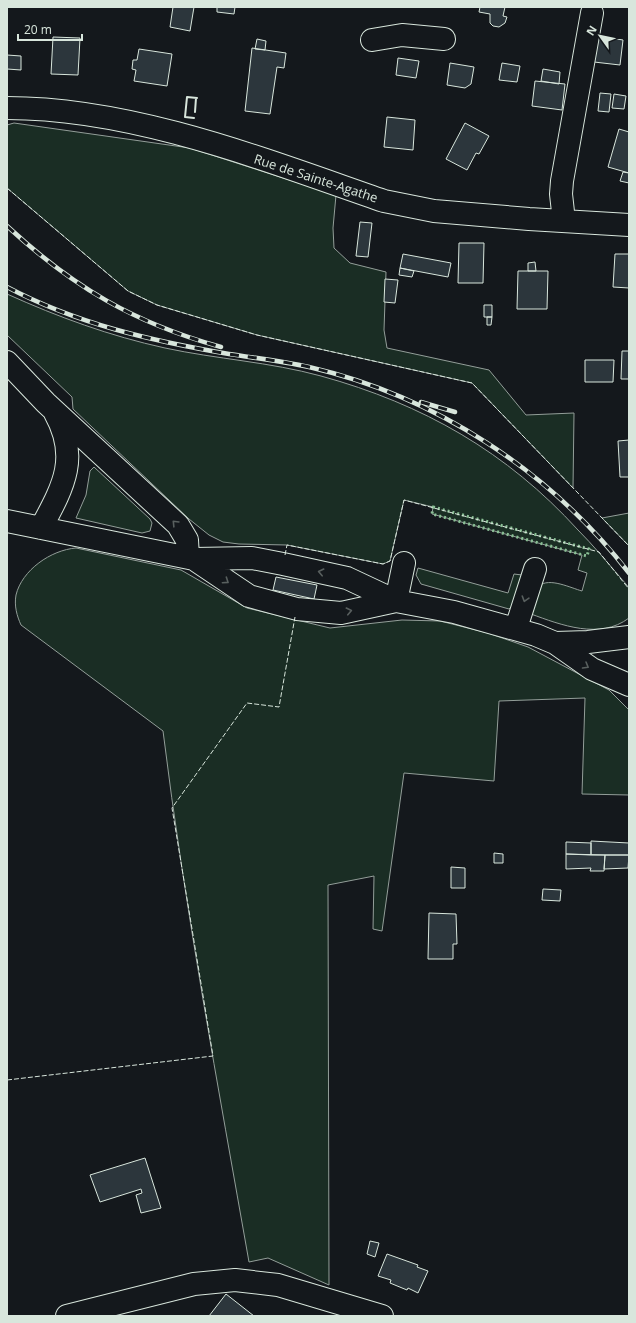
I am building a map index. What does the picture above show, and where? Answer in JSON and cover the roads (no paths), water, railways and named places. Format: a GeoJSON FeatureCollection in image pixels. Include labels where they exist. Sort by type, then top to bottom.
{"type":"FeatureCollection","features":[{"type":"Feature","properties":{"kind":"street"},"geometry":{"type":"LineString","coordinates":[[564,221],[561,194],[562,181],[592,13]]}},
{"type":"Feature","properties":{"kind":"street"},"geometry":{"type":"LineString","coordinates":[[372,40],[402,35],[444,38]]}},
{"type":"Feature","properties":{"kind":"street","name":"Rue de Sainte-Agathe"},"geometry":{"type":"LineString","coordinates":[[7,108],[56,110],[180,134],[399,205],[434,211],[629,225]]}},
{"type":"Feature","properties":{"kind":"street"},"geometry":{"type":"LineString","coordinates":[[7,362],[46,403],[178,525],[187,540],[191,558],[249,596],[297,609],[341,613],[396,601]]}},
{"type":"Feature","properties":{"kind":"street"},"geometry":{"type":"LineString","coordinates":[[41,528],[64,484],[68,459],[65,435],[60,423],[46,403]]}},
{"type":"Feature","properties":{"kind":"street"},"geometry":{"type":"LineString","coordinates":[[7,525],[7,521],[191,558],[252,558],[347,578],[396,601],[454,612],[516,628],[555,643],[592,669],[629,685]]}},
{"type":"Feature","properties":{"kind":"street"},"geometry":{"type":"LineString","coordinates":[[396,601],[404,563]]}},
{"type":"Feature","properties":{"kind":"street"},"geometry":{"type":"LineString","coordinates":[[516,628],[535,569]]}},
{"type":"Feature","properties":{"kind":"street"},"geometry":{"type":"LineString","coordinates":[[555,643],[588,642],[629,637]]}},
{"type":"Feature","properties":{"kind":"street"},"geometry":{"type":"LineString","coordinates":[[67,1316],[194,1284],[235,1280],[278,1285],[382,1316]]}},
{"type":"Feature","properties":{"kind":"railway"},"geometry":{"type":"LineString","coordinates":[[7,226],[56,267],[81,285],[106,300],[160,327],[221,347]]}},
{"type":"Feature","properties":{"kind":"railway"},"geometry":{"type":"LineString","coordinates":[[7,287],[60,311],[115,330],[200,349],[309,367],[356,380],[401,397],[445,418],[487,443],[526,471],[563,502],[598,536],[629,573]]}},
{"type":"Feature","properties":{"kind":"railway"},"geometry":{"type":"LineString","coordinates":[[421,402],[455,412]]}}]}
